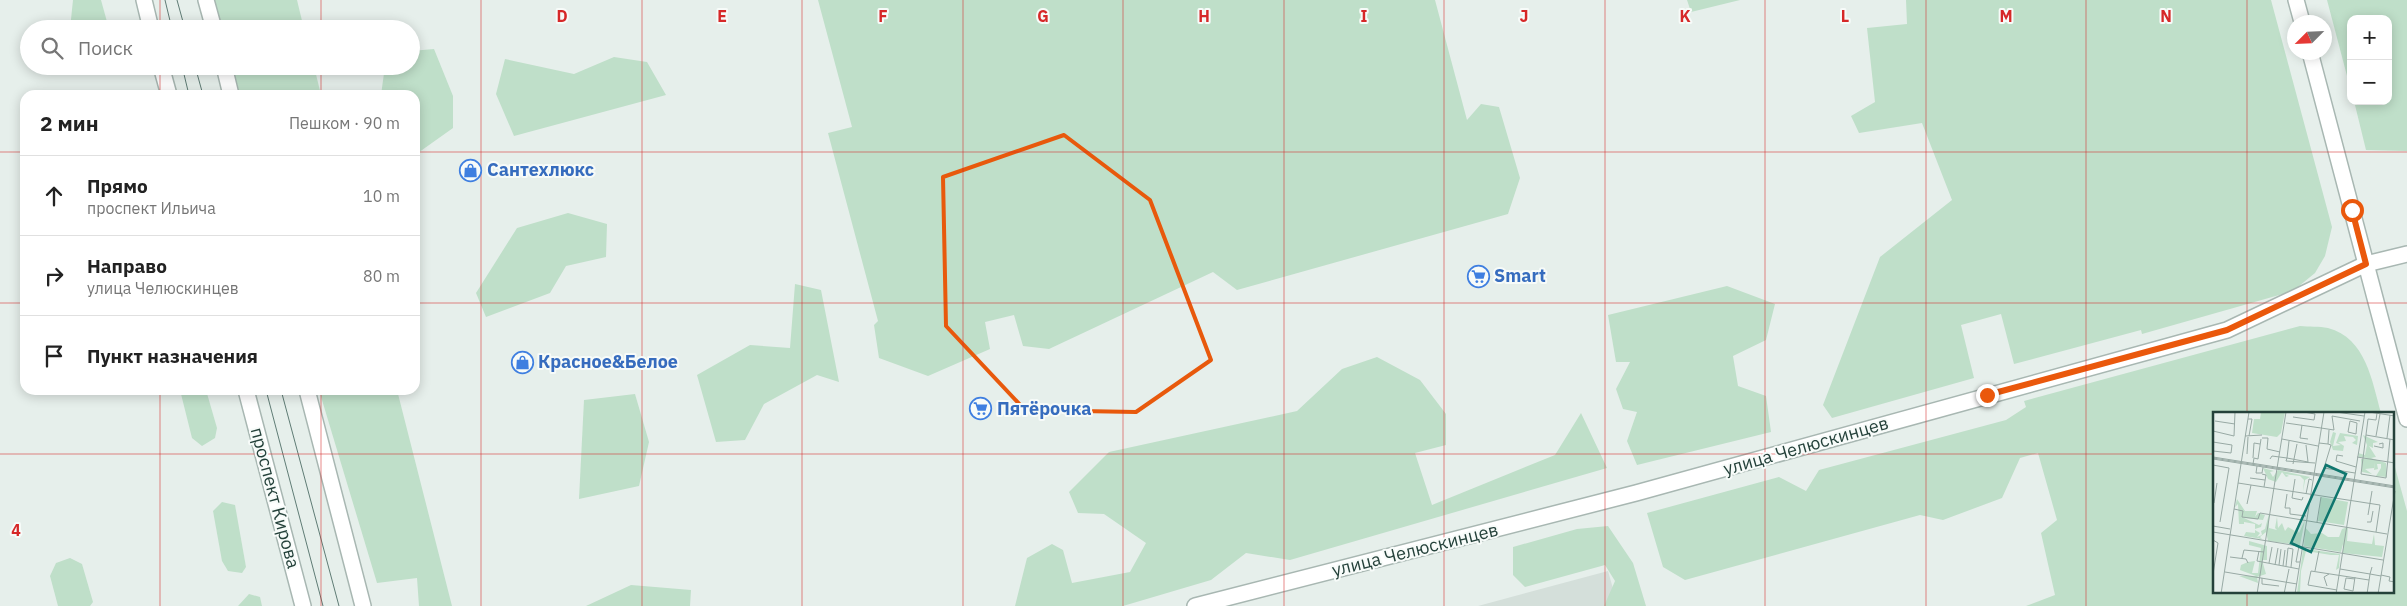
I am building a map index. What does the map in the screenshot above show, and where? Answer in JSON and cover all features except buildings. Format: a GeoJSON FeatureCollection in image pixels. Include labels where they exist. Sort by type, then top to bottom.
{"type":"FeatureCollection","features":[{"type":"Feature","properties":{"kind":"street"},"geometry":{"type":"LineString","coordinates":[[144,0],[149,20]]}},
{"type":"Feature","properties":{"kind":"street"},"geometry":{"type":"LineString","coordinates":[[206,0],[212,20]]}},
{"type":"Feature","properties":{"kind":"street"},"geometry":{"type":"LineString","coordinates":[[2296,0],[2300,15]]}},
{"type":"Feature","properties":{"kind":"street"},"geometry":{"type":"LineString","coordinates":[[2312,60],[2407,420]]}},
{"type":"Feature","properties":{"kind":"street"},"geometry":{"type":"LineString","coordinates":[[163,75],[168,90]]}},
{"type":"Feature","properties":{"kind":"street"},"geometry":{"type":"LineString","coordinates":[[226,75],[230,90]]}},
{"type":"Feature","properties":{"kind":"street","name":"улица Челюскинцев"},"geometry":{"type":"LineString","coordinates":[[1195,606],[1636,493],[2227,330],[2366,264],[2407,254]]}},
{"type":"Feature","properties":{"kind":"street","name":"проспект Кирова"},"geometry":{"type":"LineString","coordinates":[[247,395],[303,606]]}},
{"type":"Feature","properties":{"kind":"street"},"geometry":{"type":"LineString","coordinates":[[308,395],[363,606]]}},
{"type":"Feature","properties":{"kind":"highlighted area"},"geometry":{"type":"Polygon","coordinates":[[[1064,135],[1150,200],[1211,360],[1136,412],[1025,410],[946,326],[943,177],[1064,135]]]}},
{"type":"Feature","properties":{"kind":"shaded area"},"geometry":{"type":"Polygon","coordinates":[[[1608,571],[1618,606],[1478,606],[1608,571]]]}},
{"type":"Feature","properties":{"kind":"green space"},"geometry":{"type":"Polygon","coordinates":[[[73,0],[101,0],[107,20],[71,20],[73,0]]]}},
{"type":"Feature","properties":{"kind":"green space"},"geometry":{"type":"Polygon","coordinates":[[[214,0],[297,0],[302,20],[220,20],[214,0]]]}},
{"type":"Feature","properties":{"kind":"green space"},"geometry":{"type":"Polygon","coordinates":[[[818,0],[1435,0],[1467,120],[1481,104],[1499,107],[1520,178],[1508,214],[1237,290],[1213,272],[1049,349],[1023,346],[1014,315],[985,322],[990,349],[928,376],[879,358],[874,325],[878,321],[828,133],[852,127],[818,0]]]}},
{"type":"Feature","properties":{"kind":"green space"},"geometry":{"type":"Polygon","coordinates":[[[1687,0],[1740,0],[1691,12],[1687,0]]]}},
{"type":"Feature","properties":{"kind":"green space"},"geometry":{"type":"Polygon","coordinates":[[[1906,0],[2271,0],[2332,227],[2325,256],[2315,273],[2293,291],[2142,334],[2141,330],[2014,364],[2001,314],[1961,325],[1974,378],[1832,418],[1823,405],[1880,257],[1952,200],[1922,123],[1859,133],[1851,116],[1875,102],[1867,28],[1907,24],[1906,0]]]}},
{"type":"Feature","properties":{"kind":"green space"},"geometry":{"type":"Polygon","coordinates":[[[2327,0],[2407,0],[2407,151],[2366,150],[2355,105],[2392,105],[2392,15],[2347,15],[2347,76],[2327,0]]]}},
{"type":"Feature","properties":{"kind":"green space"},"geometry":{"type":"Polygon","coordinates":[[[434,49],[453,96],[453,128],[420,151],[420,90],[382,90],[384,75],[420,75],[420,50],[434,49]]]}},
{"type":"Feature","properties":{"kind":"green space"},"geometry":{"type":"Polygon","coordinates":[[[614,57],[647,62],[666,95],[514,136],[496,94],[505,59],[574,74],[614,57]]]}},
{"type":"Feature","properties":{"kind":"green space"},"geometry":{"type":"Polygon","coordinates":[[[234,75],[316,75],[320,90],[239,90],[234,75]]]}},
{"type":"Feature","properties":{"kind":"green space"},"geometry":{"type":"Polygon","coordinates":[[[568,213],[607,224],[606,257],[566,266],[550,293],[486,317],[476,293],[517,228],[568,213]]]}},
{"type":"Feature","properties":{"kind":"green space"},"geometry":{"type":"Polygon","coordinates":[[[795,284],[821,290],[839,382],[817,375],[764,404],[745,440],[716,442],[697,375],[750,345],[790,348],[795,284]]]}},
{"type":"Feature","properties":{"kind":"green space"},"geometry":{"type":"Polygon","coordinates":[[[1727,286],[1775,304],[1766,340],[1733,356],[1738,386],[1766,396],[1771,432],[1637,465],[1627,441],[1637,412],[1623,409],[1616,389],[1630,362],[1616,362],[1608,315],[1727,286]]]}},
{"type":"Feature","properties":{"kind":"green space"},"geometry":{"type":"Polygon","coordinates":[[[2300,326],[2328,328],[2341,333],[2351,341],[2365,362],[2381,412],[2213,412],[2213,594],[2394,594],[2394,464],[2407,511],[2407,606],[2026,606],[2055,595],[2041,533],[2057,520],[2038,453],[2020,458],[2002,498],[1943,520],[1920,515],[1685,580],[1663,567],[1647,513],[1779,477],[1806,491],[1819,470],[2006,420],[2026,407],[2024,401],[2300,326]]]}},
{"type":"Feature","properties":{"kind":"green space"},"geometry":{"type":"Polygon","coordinates":[[[1377,357],[1420,380],[1446,414],[1446,445],[1415,453],[1432,505],[1555,455],[1581,413],[1607,468],[1290,560],[1246,553],[1211,580],[1123,606],[1015,606],[1027,558],[1052,544],[1063,550],[1072,583],[1130,572],[1146,543],[1104,514],[1078,513],[1069,492],[1109,452],[1297,411],[1342,369],[1377,357]]]}},
{"type":"Feature","properties":{"kind":"green space"},"geometry":{"type":"Polygon","coordinates":[[[635,394],[649,442],[639,486],[579,499],[584,400],[635,394]]]}},
{"type":"Feature","properties":{"kind":"green space"},"geometry":{"type":"Polygon","coordinates":[[[181,395],[207,395],[217,428],[215,438],[202,446],[192,438],[181,395]]]}},
{"type":"Feature","properties":{"kind":"green space"},"geometry":{"type":"Polygon","coordinates":[[[321,395],[398,395],[452,606],[419,606],[417,578],[377,583],[321,395]]]}},
{"type":"Feature","properties":{"kind":"green space"},"geometry":{"type":"Polygon","coordinates":[[[222,502],[235,505],[246,567],[242,573],[228,571],[222,561],[213,511],[222,502]]]}},
{"type":"Feature","properties":{"kind":"green space"},"geometry":{"type":"Polygon","coordinates":[[[1608,526],[1633,563],[1646,606],[1604,606],[1615,581],[1605,565],[1525,587],[1513,575],[1513,547],[1577,529],[1608,526]]]}},
{"type":"Feature","properties":{"kind":"green space"},"geometry":{"type":"Polygon","coordinates":[[[70,558],[82,564],[93,602],[90,606],[58,606],[50,576],[56,563],[70,558]]]}},
{"type":"Feature","properties":{"kind":"green space"},"geometry":{"type":"Polygon","coordinates":[[[631,585],[691,590],[690,606],[586,606],[631,585]]]}},
{"type":"Feature","properties":{"kind":"green space"},"geometry":{"type":"Polygon","coordinates":[[[249,594],[260,597],[262,606],[238,606],[249,594]]]}},
{"type":"Feature","properties":{"kind":"tram line"},"geometry":{"type":"LineString","coordinates":[[165,0],[170,20]]}},
{"type":"Feature","properties":{"kind":"tram line"},"geometry":{"type":"LineString","coordinates":[[177,0],[183,20]]}},
{"type":"Feature","properties":{"kind":"tram line"},"geometry":{"type":"LineString","coordinates":[[184,75],[188,90]]}},
{"type":"Feature","properties":{"kind":"tram line"},"geometry":{"type":"LineString","coordinates":[[197,75],[202,90]]}},
{"type":"Feature","properties":{"kind":"tram line"},"geometry":{"type":"LineString","coordinates":[[267,395],[323,606]]}},
{"type":"Feature","properties":{"kind":"tram line"},"geometry":{"type":"LineString","coordinates":[[282,395],[339,606]]}},
{"type":"Feature","properties":{"kind":"place","name":"Сантехлюкс"},"geometry":{"type":"Point","coordinates":[471,170]}},
{"type":"Feature","properties":{"kind":"place","name":"Smart"},"geometry":{"type":"Point","coordinates":[1478,276]}},
{"type":"Feature","properties":{"kind":"place","name":"Красное&Белое"},"geometry":{"type":"Point","coordinates":[522,362]}},
{"type":"Feature","properties":{"kind":"place","name":"Пятёрочка"},"geometry":{"type":"Point","coordinates":[981,409]}},
{"type":"Feature","properties":{"kind":"route"},"geometry":{"type":"LineString","coordinates":[[1987,395],[2227,330],[2366,264],[2352,210]]}}]}
